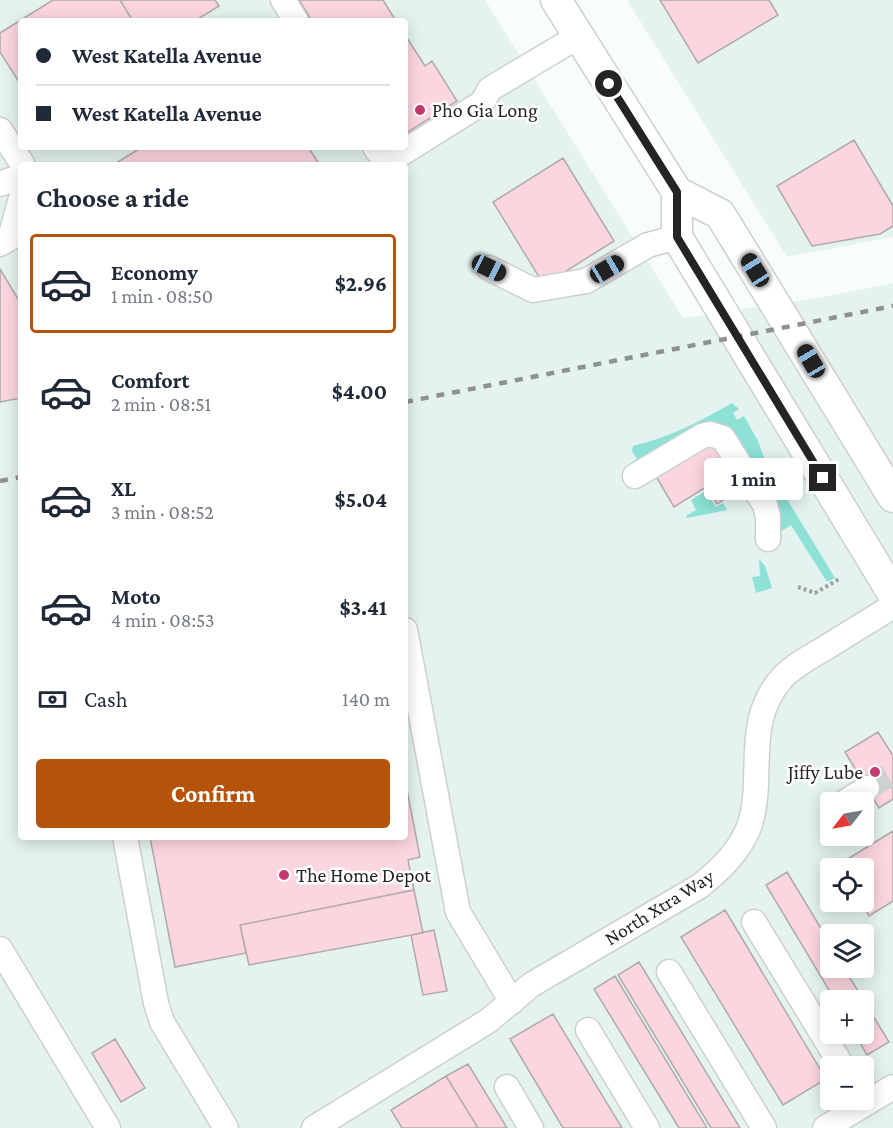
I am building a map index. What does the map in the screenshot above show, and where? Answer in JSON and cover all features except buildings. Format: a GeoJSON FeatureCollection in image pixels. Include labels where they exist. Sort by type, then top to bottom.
{"type":"FeatureCollection","features":[{"type":"Feature","properties":{"kind":"main road"},"geometry":{"type":"LineString","coordinates":[[556,0],[677,192],[720,214],[893,497]]}},
{"type":"Feature","properties":{"kind":"main road"},"geometry":{"type":"LineString","coordinates":[[677,192],[677,237],[893,594]]}},
{"type":"Feature","properties":{"kind":"street"},"geometry":{"type":"LineString","coordinates":[[283,0],[294,18]]}},
{"type":"Feature","properties":{"kind":"street"},"geometry":{"type":"LineString","coordinates":[[408,149],[482,103],[490,90],[579,36]]}},
{"type":"Feature","properties":{"kind":"street"},"geometry":{"type":"LineString","coordinates":[[0,130],[20,162]]}},
{"type":"Feature","properties":{"kind":"street"},"geometry":{"type":"LineString","coordinates":[[388,162],[407,150]]}},
{"type":"Feature","properties":{"kind":"street"},"geometry":{"type":"LineString","coordinates":[[0,184],[18,177]]}},
{"type":"Feature","properties":{"kind":"street"},"geometry":{"type":"LineString","coordinates":[[0,244],[10,238],[18,209]]}},
{"type":"Feature","properties":{"kind":"street"},"geometry":{"type":"LineString","coordinates":[[489,268],[533,290],[586,281],[648,245],[677,237]]}},
{"type":"Feature","properties":{"kind":"street"},"geometry":{"type":"LineString","coordinates":[[635,476],[702,436],[710,434],[723,438],[765,505],[769,525],[768,539]]}},
{"type":"Feature","properties":{"kind":"street","name":"North Xtra Way"},"geometry":{"type":"LineString","coordinates":[[314,1128],[488,1021],[531,985],[700,886],[718,872],[740,844],[748,828],[755,787],[756,744],[766,702],[782,678],[800,663],[893,606]]}},
{"type":"Feature","properties":{"kind":"street"},"geometry":{"type":"LineString","coordinates":[[408,646],[458,912],[512,1002]]}},
{"type":"Feature","properties":{"kind":"street"},"geometry":{"type":"LineString","coordinates":[[861,792],[867,788]]}},
{"type":"Feature","properties":{"kind":"street"},"geometry":{"type":"LineString","coordinates":[[126,840],[156,1003],[162,1022],[226,1128]]}},
{"type":"Feature","properties":{"kind":"street"},"geometry":{"type":"LineString","coordinates":[[754,922],[836,1056]]}},
{"type":"Feature","properties":{"kind":"street"},"geometry":{"type":"LineString","coordinates":[[0,948],[108,1128]]}},
{"type":"Feature","properties":{"kind":"street"},"geometry":{"type":"LineString","coordinates":[[669,972],[764,1128]]}},
{"type":"Feature","properties":{"kind":"street"},"geometry":{"type":"LineString","coordinates":[[588,1030],[647,1128]]}},
{"type":"Feature","properties":{"kind":"street"},"geometry":{"type":"LineString","coordinates":[[874,1096],[893,1087]]}},
{"type":"Feature","properties":{"kind":"street"},"geometry":{"type":"LineString","coordinates":[[507,1088],[531,1128]]}},
{"type":"Feature","properties":{"kind":"street"},"geometry":{"type":"LineString","coordinates":[[825,1128],[851,1110]]}},
{"type":"Feature","properties":{"kind":"path"},"geometry":{"type":"LineString","coordinates":[[798,587],[815,593],[841,578]]}},
{"type":"Feature","properties":{"kind":"shaded area"},"geometry":{"type":"Polygon","coordinates":[[[0,0],[485,0],[683,318],[812,299],[893,283],[893,1128],[0,1128],[0,0]]]}},
{"type":"Feature","properties":{"kind":"shaded area"},"geometry":{"type":"Polygon","coordinates":[[[627,0],[893,0],[893,237],[787,257],[627,0]]]}},
{"type":"Feature","properties":{"kind":"green space"},"geometry":{"type":"Polygon","coordinates":[[[732,403],[739,409],[733,413],[737,420],[744,416],[758,441],[768,468],[835,578],[827,582],[791,525],[778,533],[726,432],[638,461],[632,451],[633,446],[684,428],[732,403]]]}},
{"type":"Feature","properties":{"kind":"green space"},"geometry":{"type":"Polygon","coordinates":[[[706,491],[716,507],[723,503],[727,510],[687,518],[686,516],[696,510],[691,500],[706,491]]]}},
{"type":"Feature","properties":{"kind":"green space"},"geometry":{"type":"Polygon","coordinates":[[[759,559],[765,566],[772,588],[756,593],[752,577],[760,576],[759,559]]]}},
{"type":"Feature","properties":{"kind":"tunnel"},"geometry":{"type":"LineString","coordinates":[[867,788],[893,773]]}},
{"type":"Feature","properties":{"kind":"railway"},"geometry":{"type":"LineString","coordinates":[[408,401],[893,306]]}},
{"type":"Feature","properties":{"kind":"railway"},"geometry":{"type":"LineString","coordinates":[[0,481],[18,478]]}},
{"type":"Feature","properties":{"kind":"place","name":"Pho Gia Long"},"geometry":{"type":"Point","coordinates":[420,110]}},
{"type":"Feature","properties":{"kind":"place","name":"Jiffy Lube"},"geometry":{"type":"Point","coordinates":[875,772]}},
{"type":"Feature","properties":{"kind":"place","name":"The Home Depot"},"geometry":{"type":"Point","coordinates":[284,875]}},
{"type":"Feature","properties":{"kind":"route"},"geometry":{"type":"LineString","coordinates":[[609,84],[677,192],[677,237],[823,478]]}}]}
